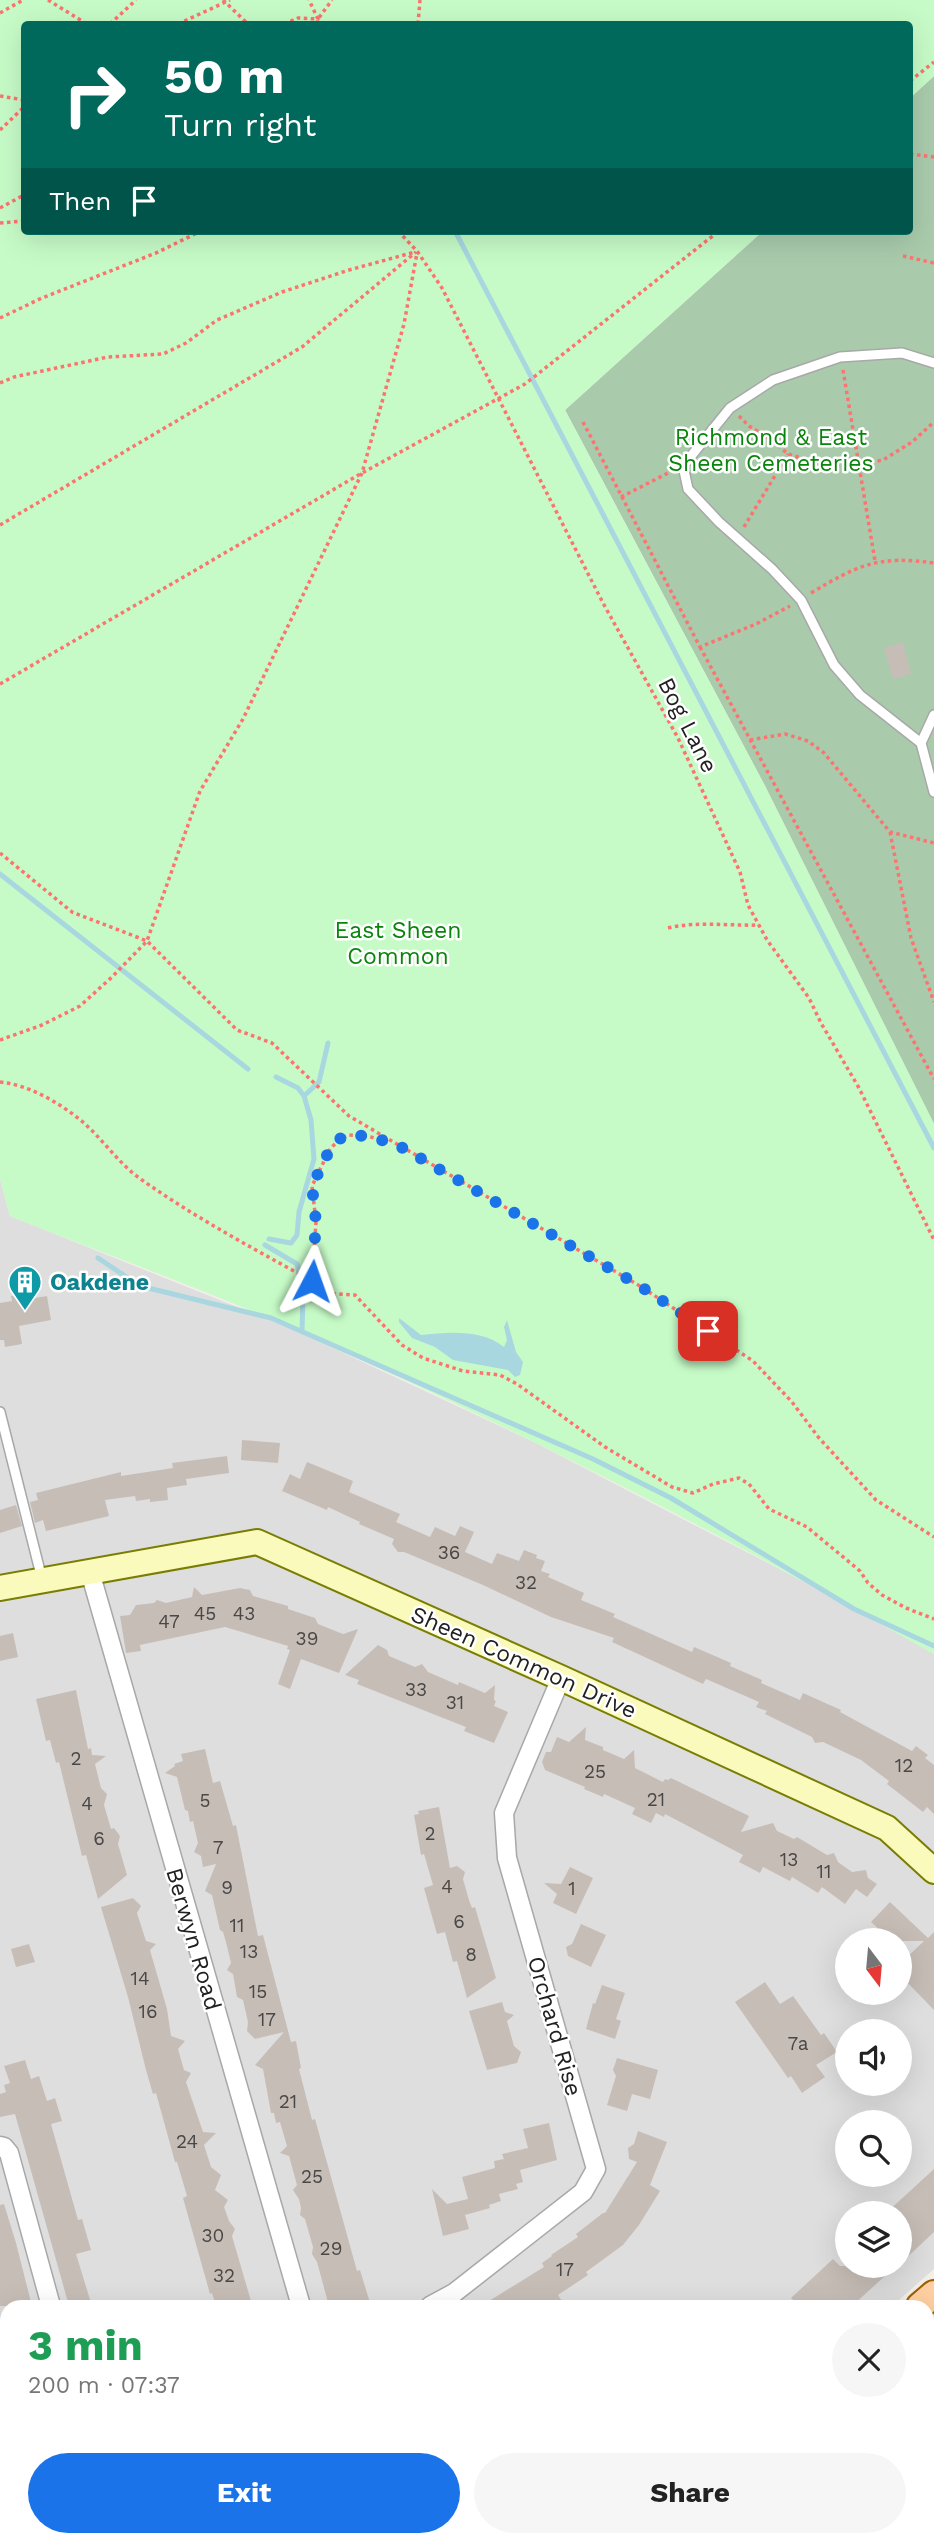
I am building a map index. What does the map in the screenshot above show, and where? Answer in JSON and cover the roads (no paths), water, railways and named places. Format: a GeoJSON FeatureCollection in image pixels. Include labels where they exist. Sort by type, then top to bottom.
{"type":"FeatureCollection","features":[{"type":"Feature","properties":{"kind":"street","name":"Sheen Common Drive"},"geometry":{"type":"LineString","coordinates":[[0,1588],[257,1542],[887,1828],[934,1871]]}},
{"type":"Feature","properties":{"kind":"street","name":"Berwyn Road"},"geometry":{"type":"LineString","coordinates":[[89,1572],[299,2300]]}},
{"type":"Feature","properties":{"kind":"street","name":"Orchard Rise"},"geometry":{"type":"LineString","coordinates":[[441,2300],[454,2293],[583,2192],[596,2169],[507,1858],[504,1824],[504,1813],[561,1678]]}},
{"type":"Feature","properties":{"kind":"street"},"geometry":{"type":"LineString","coordinates":[[0,2146],[9,2153],[49,2300]]}},
{"type":"Feature","properties":{"kind":"lane"},"geometry":{"type":"LineString","coordinates":[[934,363],[902,353],[840,357],[773,380],[730,408],[683,466],[688,489],[801,600],[834,665],[860,695],[921,743],[934,792]]}},
{"type":"Feature","properties":{"kind":"lane"},"geometry":{"type":"LineString","coordinates":[[921,743],[934,715]]}},
{"type":"Feature","properties":{"kind":"lane"},"geometry":{"type":"LineString","coordinates":[[0,1412],[42,1580]]}},
{"type":"Feature","properties":{"kind":"water"},"geometry":{"type":"Polygon","coordinates":[[[399,1318],[421,1335],[475,1335],[486,1337],[504,1347],[507,1340],[504,1327],[507,1320],[516,1352],[523,1362],[520,1375],[515,1377],[508,1370],[453,1360],[435,1347],[412,1338],[399,1322],[399,1318]]]}},
{"type":"Feature","properties":{"kind":"waterway"},"geometry":{"type":"LineString","coordinates":[[457,235],[934,1148]]}},
{"type":"Feature","properties":{"kind":"waterway"},"geometry":{"type":"LineString","coordinates":[[0,874],[248,1069]]}},
{"type":"Feature","properties":{"kind":"waterway"},"geometry":{"type":"LineString","coordinates":[[304,1096],[319,1082],[328,1043]]}},
{"type":"Feature","properties":{"kind":"waterway"},"geometry":{"type":"LineString","coordinates":[[269,1239],[291,1243],[297,1235],[299,1212],[314,1159],[311,1120],[304,1096],[298,1088],[276,1077]]}},
{"type":"Feature","properties":{"kind":"waterway"},"geometry":{"type":"LineString","coordinates":[[265,1245],[297,1264],[303,1293],[302,1332]]}},
{"type":"Feature","properties":{"kind":"waterway"},"geometry":{"type":"LineString","coordinates":[[98,1258],[140,1286],[271,1318],[593,1459],[671,1498],[854,1609],[934,1646]]}},
{"type":"Feature","properties":{"kind":"place","name":"Oakdene"},"geometry":{"type":"Point","coordinates":[25,1312]}},
{"type":"Feature","properties":{"kind":"park label","name":"Richmond & East Sheen Cemeteries"},"geometry":{"type":"Point","coordinates":[771,450]}},
{"type":"Feature","properties":{"kind":"park label","name":"East Sheen Common"},"geometry":{"type":"Point","coordinates":[398,943]}}]}
